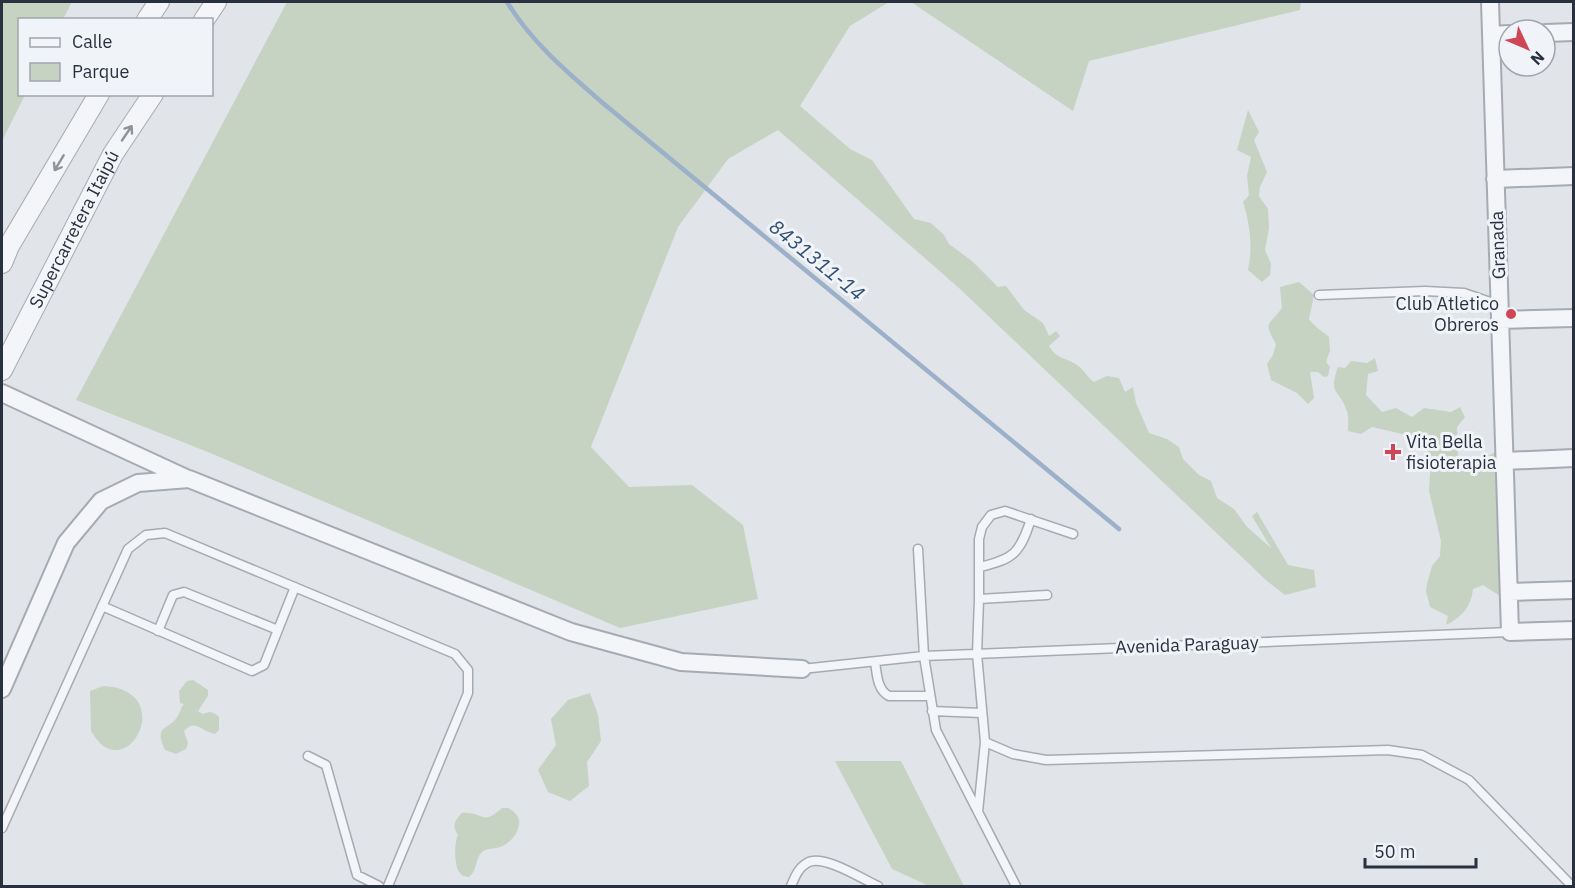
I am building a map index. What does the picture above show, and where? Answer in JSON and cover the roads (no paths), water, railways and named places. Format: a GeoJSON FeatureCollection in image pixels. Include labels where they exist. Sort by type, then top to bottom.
{"type":"FeatureCollection","features":[{"type":"Feature","properties":{"kind":"street"},"geometry":{"type":"LineString","coordinates":[[148,18],[159,2]]}},
{"type":"Feature","properties":{"kind":"street"},"geometry":{"type":"LineString","coordinates":[[205,18],[216,2]]}},
{"type":"Feature","properties":{"kind":"street","name":"Granada"},"geometry":{"type":"LineString","coordinates":[[1490,2],[1510,632]]}},
{"type":"Feature","properties":{"kind":"street"},"geometry":{"type":"LineString","coordinates":[[1557,33],[1574,32]]}},
{"type":"Feature","properties":{"kind":"street"},"geometry":{"type":"LineString","coordinates":[[1491,34],[1497,34]]}},
{"type":"Feature","properties":{"kind":"street"},"geometry":{"type":"LineString","coordinates":[[2,263],[9,246],[98,96]]}},
{"type":"Feature","properties":{"kind":"street","name":"Supercarretera Itaipú"},"geometry":{"type":"LineString","coordinates":[[2,370],[113,154],[152,96]]}},
{"type":"Feature","properties":{"kind":"street"},"geometry":{"type":"LineString","coordinates":[[1496,179],[1574,176]]}},
{"type":"Feature","properties":{"kind":"street"},"geometry":{"type":"LineString","coordinates":[[1500,313],[1574,318]]}},
{"type":"Feature","properties":{"kind":"street"},"geometry":{"type":"LineString","coordinates":[[2,393],[189,479],[571,632],[681,662],[802,669]]}},
{"type":"Feature","properties":{"kind":"street"},"geometry":{"type":"LineString","coordinates":[[1504,460],[1574,458]]}},
{"type":"Feature","properties":{"kind":"street"},"geometry":{"type":"LineString","coordinates":[[2,689],[66,543],[101,501],[138,483],[189,479]]}},
{"type":"Feature","properties":{"kind":"street"},"geometry":{"type":"LineString","coordinates":[[1509,592],[1574,590]]}},
{"type":"Feature","properties":{"kind":"street","name":"Avenida Paraguay"},"geometry":{"type":"LineString","coordinates":[[1510,632],[1574,630]]}},
{"type":"Feature","properties":{"kind":"lane"},"geometry":{"type":"LineString","coordinates":[[1320,296],[1425,291],[1464,293],[1500,313]]}},
{"type":"Feature","properties":{"kind":"lane"},"geometry":{"type":"LineString","coordinates":[[978,812],[985,742],[977,654],[980,599],[978,555],[982,527],[991,516],[1005,511],[1073,534]]}},
{"type":"Feature","properties":{"kind":"lane"},"geometry":{"type":"LineString","coordinates":[[980,567],[1003,562],[1011,557],[1026,534],[1030,519]]}},
{"type":"Feature","properties":{"kind":"lane"},"geometry":{"type":"LineString","coordinates":[[2,828],[128,549],[146,536],[165,533],[455,654],[468,670],[468,693],[388,886]]}},
{"type":"Feature","properties":{"kind":"lane"},"geometry":{"type":"LineString","coordinates":[[918,549],[924,656],[936,730],[1016,886]]}},
{"type":"Feature","properties":{"kind":"lane"},"geometry":{"type":"LineString","coordinates":[[102,606],[252,671],[264,665],[295,587]]}},
{"type":"Feature","properties":{"kind":"lane"},"geometry":{"type":"LineString","coordinates":[[158,630],[173,595],[183,591],[278,630]]}},
{"type":"Feature","properties":{"kind":"lane"},"geometry":{"type":"LineString","coordinates":[[980,599],[1047,595]]}},
{"type":"Feature","properties":{"kind":"lane","name":"Avenida Paraguay"},"geometry":{"type":"LineString","coordinates":[[802,669],[924,656],[1510,632]]}},
{"type":"Feature","properties":{"kind":"lane"},"geometry":{"type":"LineString","coordinates":[[875,662],[879,687],[884,694],[930,696]]}},
{"type":"Feature","properties":{"kind":"lane"},"geometry":{"type":"LineString","coordinates":[[932,711],[981,713]]}},
{"type":"Feature","properties":{"kind":"lane"},"geometry":{"type":"LineString","coordinates":[[985,742],[1013,754],[1046,760],[1388,750],[1422,754],[1469,780],[1572,886]]}},
{"type":"Feature","properties":{"kind":"lane"},"geometry":{"type":"LineString","coordinates":[[308,756],[326,765],[357,875],[379,886]]}},
{"type":"Feature","properties":{"kind":"lane"},"geometry":{"type":"LineString","coordinates":[[791,886],[798,870],[808,861],[823,860],[878,886]]}},
{"type":"Feature","properties":{"kind":"waterway","name":"8431311-14"},"geometry":{"type":"LineString","coordinates":[[507,2],[539,44],[564,69],[1119,529]]}},
{"type":"Feature","properties":{"kind":"place","name":"Club Atletico Obreros"},"geometry":{"type":"Point","coordinates":[1511,314]}},
{"type":"Feature","properties":{"kind":"place","name":"Vita Bella fisioterapia"},"geometry":{"type":"Point","coordinates":[1393,452]}}]}
